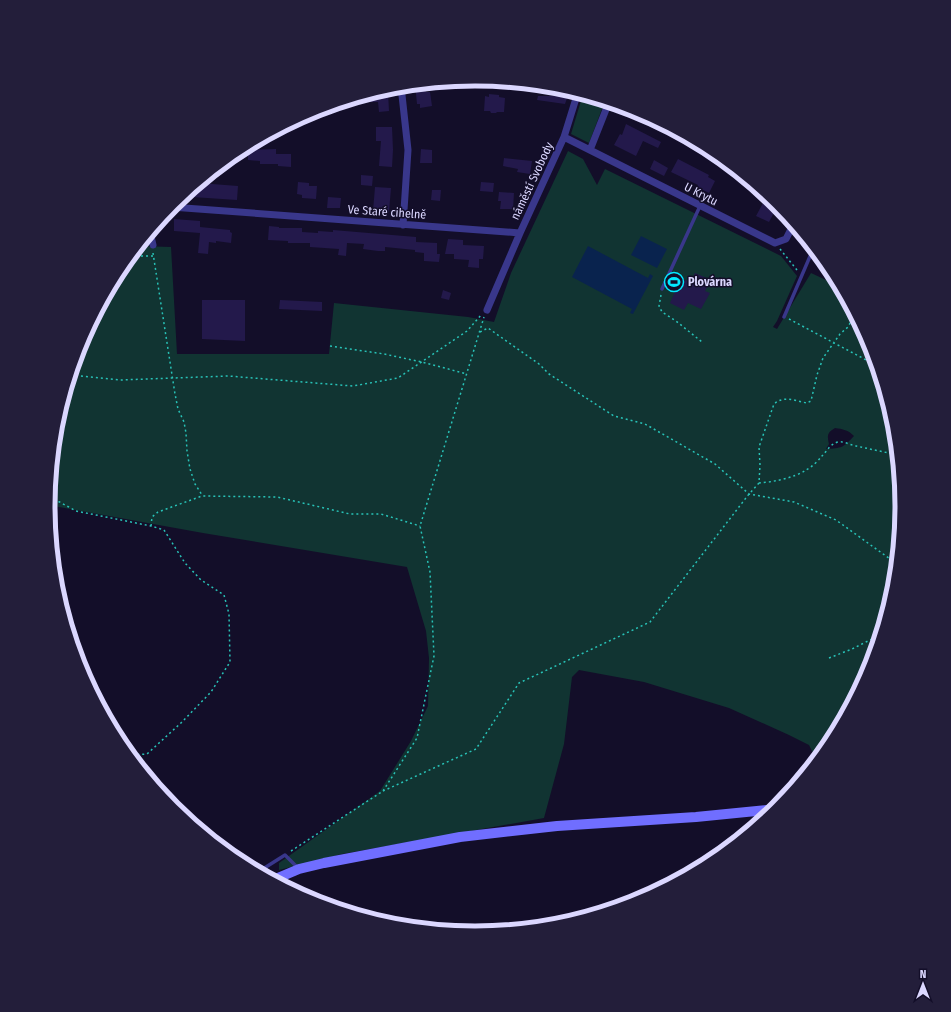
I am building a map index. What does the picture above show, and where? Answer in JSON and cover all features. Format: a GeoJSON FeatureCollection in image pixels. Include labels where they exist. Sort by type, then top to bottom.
{"type":"FeatureCollection","features":[{"type":"Feature","properties":{"kind":"street"},"geometry":{"type":"LineString","coordinates":[[402,92],[408,150],[403,225]]}},
{"type":"Feature","properties":{"kind":"street","name":"náměstí Svobody"},"geometry":{"type":"LineString","coordinates":[[520,233],[564,137],[576,98]]}},
{"type":"Feature","properties":{"kind":"street"},"geometry":{"type":"LineString","coordinates":[[590,150],[607,107]]}},
{"type":"Feature","properties":{"kind":"street","name":"náměstí Svobody"},"geometry":{"type":"LineString","coordinates":[[564,137],[590,150]]}},
{"type":"Feature","properties":{"kind":"street","name":"U Krytu"},"geometry":{"type":"LineString","coordinates":[[590,150],[775,243]]}},
{"type":"Feature","properties":{"kind":"street","name":"Ve Staré cihelně"},"geometry":{"type":"LineString","coordinates":[[179,208],[520,233]]}},
{"type":"Feature","properties":{"kind":"street"},"geometry":{"type":"LineString","coordinates":[[775,243],[786,239],[791,228]]}},
{"type":"Feature","properties":{"kind":"street"},"geometry":{"type":"LineString","coordinates":[[486,310],[520,233]]}},
{"type":"Feature","properties":{"kind":"street"},"geometry":{"type":"LineString","coordinates":[[151,238],[153,245]]}},
{"type":"Feature","properties":{"kind":"street"},"geometry":{"type":"LineString","coordinates":[[279,878],[324,863],[460,837],[557,826],[696,817],[766,810]]}},
{"type":"Feature","properties":{"kind":"lane"},"geometry":{"type":"LineString","coordinates":[[662,289],[700,206]]}},
{"type":"Feature","properties":{"kind":"lane"},"geometry":{"type":"LineString","coordinates":[[784,316],[811,253]]}},
{"type":"Feature","properties":{"kind":"lane"},"geometry":{"type":"LineString","coordinates":[[263,869],[285,855],[299,870]]}},
{"type":"Feature","properties":{"kind":"path"},"geometry":{"type":"LineString","coordinates":[[775,243],[802,276]]}},
{"type":"Feature","properties":{"kind":"path"},"geometry":{"type":"LineString","coordinates":[[153,245],[175,394],[178,409],[184,422],[190,469],[195,484],[202,496]]}},
{"type":"Feature","properties":{"kind":"path"},"geometry":{"type":"LineString","coordinates":[[138,256],[154,256]]}},
{"type":"Feature","properties":{"kind":"path"},"geometry":{"type":"LineString","coordinates":[[662,289],[659,306],[662,312],[702,342]]}},
{"type":"Feature","properties":{"kind":"path"},"geometry":{"type":"LineString","coordinates":[[383,791],[417,738],[434,656],[430,572],[420,526],[486,310]]}},
{"type":"Feature","properties":{"kind":"path"},"geometry":{"type":"LineString","coordinates":[[76,375],[120,380],[228,376],[353,386],[398,378],[467,331],[486,310]]}},
{"type":"Feature","properties":{"kind":"path"},"geometry":{"type":"LineString","coordinates":[[784,316],[870,362],[880,392]]}},
{"type":"Feature","properties":{"kind":"path"},"geometry":{"type":"LineString","coordinates":[[285,855],[383,791],[476,749],[519,683],[650,622],[759,483],[759,447],[774,404],[778,400],[789,398],[807,403],[811,401],[817,375],[823,358],[840,334],[848,327],[852,319]]}},
{"type":"Feature","properties":{"kind":"path"},"geometry":{"type":"LineString","coordinates":[[480,332],[488,328],[539,364],[549,374],[614,416],[645,424],[715,464],[749,494],[794,502],[836,520],[892,560]]}},
{"type":"Feature","properties":{"kind":"path"},"geometry":{"type":"LineString","coordinates":[[330,346],[384,354],[467,374]]}},
{"type":"Feature","properties":{"kind":"path"},"geometry":{"type":"LineString","coordinates":[[759,483],[780,479],[806,470],[824,455],[828,448],[838,442],[844,442],[855,446],[871,448],[892,454]]}},
{"type":"Feature","properties":{"kind":"path"},"geometry":{"type":"LineString","coordinates":[[151,526],[152,517],[158,512],[202,496],[276,497],[350,514],[381,514],[420,526]]}},
{"type":"Feature","properties":{"kind":"path"},"geometry":{"type":"LineString","coordinates":[[55,500],[76,511],[164,530],[185,563],[201,580],[224,595],[230,614],[230,662],[211,692],[182,722],[147,754],[137,755]]}},
{"type":"Feature","properties":{"kind":"path"},"geometry":{"type":"LineString","coordinates":[[829,658],[875,637]]}},
{"type":"Feature","properties":{"kind":"green space"},"geometry":{"type":"Polygon","coordinates":[[[581,99],[603,106],[589,143],[571,134],[581,99]]]}},
{"type":"Feature","properties":{"kind":"green space"},"geometry":{"type":"Polygon","coordinates":[[[568,151],[583,159],[597,185],[605,169],[781,256],[797,276],[773,327],[777,329],[811,273],[832,283],[853,320],[874,371],[888,424],[895,478],[895,534],[888,588],[882,615],[864,667],[840,716],[814,755],[809,745],[729,708],[644,682],[579,670],[572,677],[564,744],[544,818],[342,854],[279,870],[279,863],[380,791],[411,741],[428,706],[429,658],[426,631],[407,567],[55,506],[56,478],[63,424],[69,397],[87,345],[111,296],[145,246],[171,247],[177,354],[329,354],[334,303],[468,317],[494,322],[511,273],[568,151]],[[835,428],[830,431],[828,436],[829,444],[826,449],[842,447],[854,436],[843,429],[835,428]]]}},
{"type":"Feature","properties":{"kind":"green space"},"geometry":{"type":"Polygon","coordinates":[[[795,780],[777,798],[773,799],[795,780]]]}},
{"type":"Feature","properties":{"kind":"water"},"geometry":{"type":"Polygon","coordinates":[[[641,236],[667,249],[657,268],[631,255],[641,236]]]}},
{"type":"Feature","properties":{"kind":"water"},"geometry":{"type":"Polygon","coordinates":[[[588,246],[648,278],[650,274],[653,276],[633,314],[630,313],[632,309],[572,277],[588,246]]]}},
{"type":"Feature","properties":{"kind":"building"},"geometry":{"type":"Polygon","coordinates":[[[426,88],[426,92],[430,92],[432,106],[420,108],[420,104],[417,104],[416,90],[426,88]]]}},
{"type":"Feature","properties":{"kind":"building"},"geometry":{"type":"Polygon","coordinates":[[[489,94],[499,95],[499,97],[505,98],[504,112],[491,113],[490,111],[484,111],[485,96],[489,97],[489,94]]]}},
{"type":"Feature","properties":{"kind":"building"},"geometry":{"type":"Polygon","coordinates":[[[556,94],[568,96],[565,104],[537,100],[538,96],[556,96],[556,94]]]}},
{"type":"Feature","properties":{"kind":"building"},"geometry":{"type":"Polygon","coordinates":[[[388,95],[389,111],[379,112],[378,102],[369,102],[369,100],[388,95]]]}},
{"type":"Feature","properties":{"kind":"building"},"geometry":{"type":"Polygon","coordinates":[[[626,124],[661,142],[658,148],[643,141],[636,156],[614,145],[620,134],[622,135],[626,124]]]}},
{"type":"Feature","properties":{"kind":"building"},"geometry":{"type":"Polygon","coordinates":[[[376,127],[392,127],[392,167],[379,166],[381,141],[376,141],[376,127]]]}},
{"type":"Feature","properties":{"kind":"building"},"geometry":{"type":"Polygon","coordinates":[[[276,149],[276,154],[291,154],[291,167],[278,166],[278,164],[260,164],[260,161],[248,160],[248,152],[252,150],[276,149]]]}},
{"type":"Feature","properties":{"kind":"building"},"geometry":{"type":"Polygon","coordinates":[[[421,149],[432,150],[432,163],[420,163],[421,149]]]}},
{"type":"Feature","properties":{"kind":"building"},"geometry":{"type":"Polygon","coordinates":[[[504,158],[532,161],[530,174],[517,172],[518,169],[503,166],[504,158]]]}},
{"type":"Feature","properties":{"kind":"building"},"geometry":{"type":"Polygon","coordinates":[[[678,159],[709,175],[708,177],[715,181],[709,193],[697,187],[698,185],[671,172],[678,159]]]}},
{"type":"Feature","properties":{"kind":"building"},"geometry":{"type":"Polygon","coordinates":[[[654,160],[668,168],[664,176],[650,169],[654,160]]]}},
{"type":"Feature","properties":{"kind":"building"},"geometry":{"type":"Polygon","coordinates":[[[361,175],[373,176],[372,186],[361,185],[361,175]]]}},
{"type":"Feature","properties":{"kind":"building"},"geometry":{"type":"Polygon","coordinates":[[[298,182],[309,183],[309,186],[317,186],[316,199],[302,198],[302,195],[297,194],[298,182]]]}},
{"type":"Feature","properties":{"kind":"building"},"geometry":{"type":"Polygon","coordinates":[[[481,182],[494,183],[493,192],[480,191],[481,182]]]}},
{"type":"Feature","properties":{"kind":"building"},"geometry":{"type":"Polygon","coordinates":[[[206,184],[238,186],[237,200],[192,197],[206,184]]]}},
{"type":"Feature","properties":{"kind":"building"},"geometry":{"type":"Polygon","coordinates":[[[375,187],[391,188],[389,212],[373,211],[375,187]]]}},
{"type":"Feature","properties":{"kind":"building"},"geometry":{"type":"Polygon","coordinates":[[[432,190],[441,190],[440,201],[431,200],[432,190]]]}},
{"type":"Feature","properties":{"kind":"building"},"geometry":{"type":"Polygon","coordinates":[[[499,192],[514,193],[513,209],[500,209],[501,201],[498,201],[499,192]]]}},
{"type":"Feature","properties":{"kind":"building"},"geometry":{"type":"Polygon","coordinates":[[[328,197],[341,198],[340,208],[327,208],[328,197]]]}},
{"type":"Feature","properties":{"kind":"building"},"geometry":{"type":"Polygon","coordinates":[[[763,203],[770,206],[775,211],[769,222],[756,216],[763,203]]]}},
{"type":"Feature","properties":{"kind":"building"},"geometry":{"type":"Polygon","coordinates":[[[174,219],[200,221],[200,227],[230,230],[232,233],[231,243],[216,241],[216,243],[209,242],[208,254],[198,253],[200,233],[174,231],[174,219]]]}},
{"type":"Feature","properties":{"kind":"building"},"geometry":{"type":"Polygon","coordinates":[[[269,226],[279,228],[302,228],[302,232],[318,233],[318,231],[333,232],[333,230],[416,237],[416,242],[437,243],[437,254],[440,254],[439,262],[424,261],[424,253],[415,252],[415,250],[385,247],[385,251],[378,251],[363,249],[364,244],[347,243],[346,256],[338,255],[339,249],[310,247],[310,243],[288,243],[288,241],[268,240],[269,226]]]}},
{"type":"Feature","properties":{"kind":"building"},"geometry":{"type":"Polygon","coordinates":[[[448,239],[463,240],[463,245],[484,246],[483,259],[479,259],[479,268],[468,267],[469,260],[454,259],[454,254],[445,254],[448,239]]]}},
{"type":"Feature","properties":{"kind":"building"},"geometry":{"type":"Polygon","coordinates":[[[695,273],[711,280],[705,291],[710,293],[701,309],[688,303],[684,310],[670,303],[681,278],[690,282],[695,273]]]}},
{"type":"Feature","properties":{"kind":"building"},"geometry":{"type":"Polygon","coordinates":[[[443,290],[451,293],[449,300],[441,298],[443,290]]]}},
{"type":"Feature","properties":{"kind":"building"},"geometry":{"type":"Polygon","coordinates":[[[202,300],[245,300],[245,341],[202,339],[202,300]]]}},
{"type":"Feature","properties":{"kind":"building"},"geometry":{"type":"Polygon","coordinates":[[[280,300],[322,302],[322,311],[279,309],[280,300]]]}},
{"type":"Feature","properties":{"kind":"place","name":"Plovárna"},"geometry":{"type":"Point","coordinates":[674,282]}}]}
